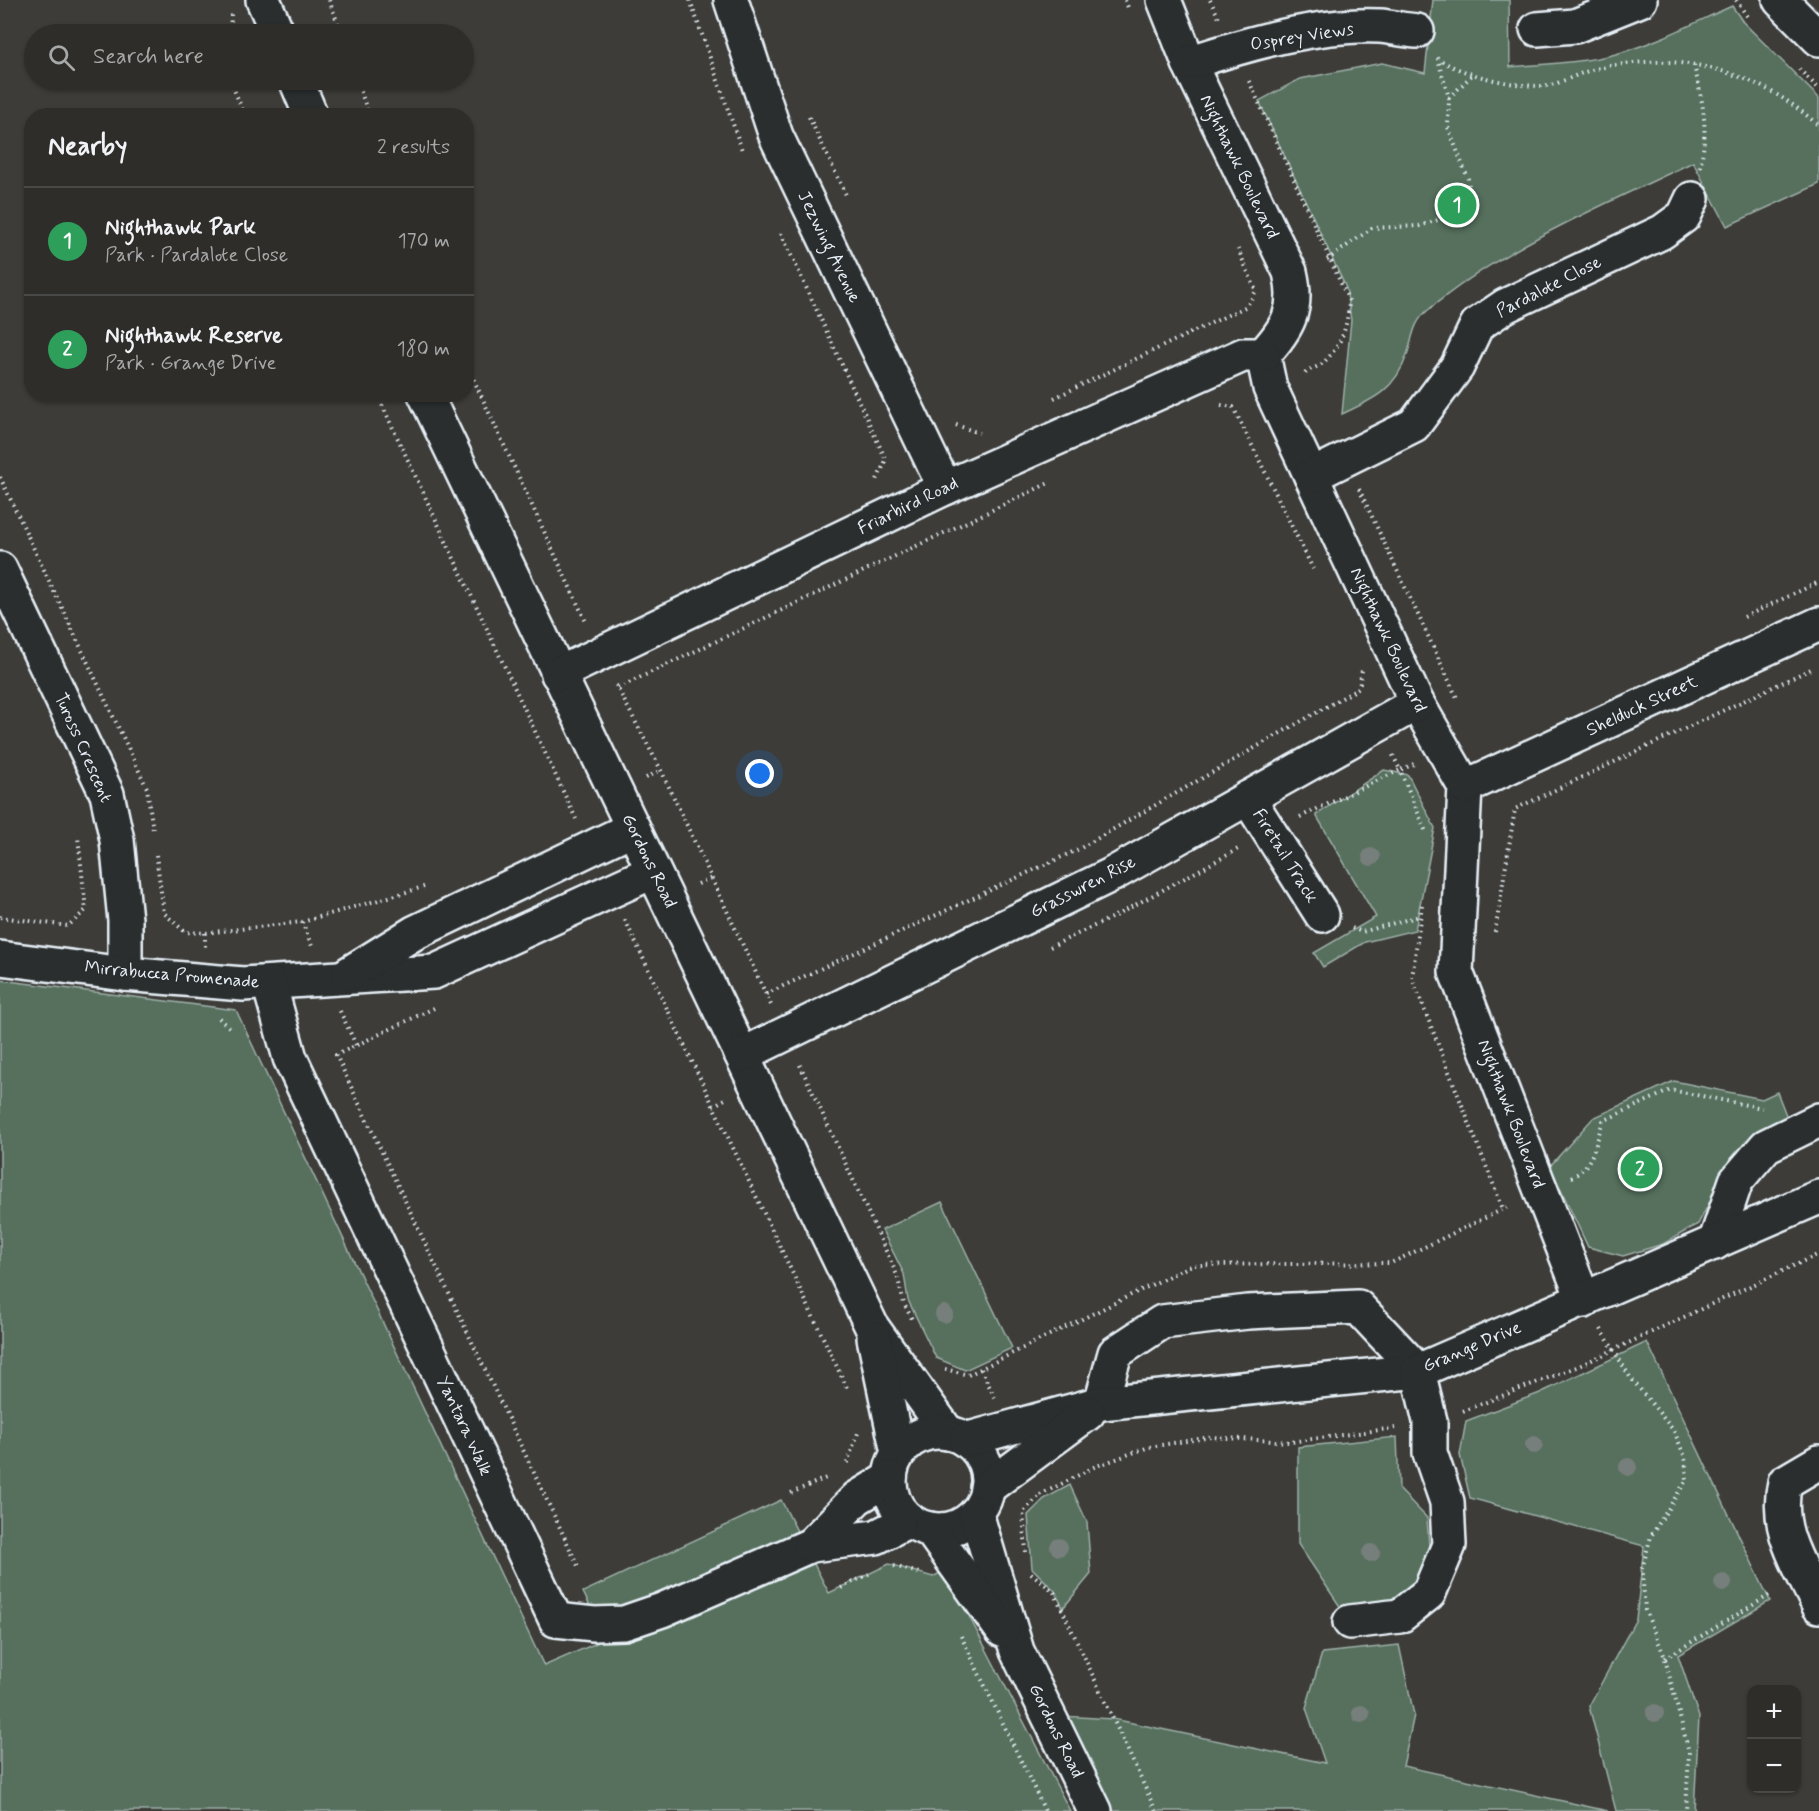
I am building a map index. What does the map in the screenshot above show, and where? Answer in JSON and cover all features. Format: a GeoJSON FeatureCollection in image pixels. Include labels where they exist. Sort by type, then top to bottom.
{"type":"FeatureCollection","features":[{"type":"Feature","properties":{"kind":"street"},"geometry":{"type":"LineString","coordinates":[[263,0],[274,24]]}},
{"type":"Feature","properties":{"kind":"street","name":"Jezwing Avenue"},"geometry":{"type":"LineString","coordinates":[[731,0],[776,136],[945,488]]}},
{"type":"Feature","properties":{"kind":"street","name":"Nighthawk Boulevard"},"geometry":{"type":"LineString","coordinates":[[1164,0],[1189,63],[1290,272],[1294,290],[1292,309],[1284,332],[1263,355],[1269,388],[1417,703],[1465,787],[1456,972],[1584,1301]]}},
{"type":"Feature","properties":{"kind":"street"},"geometry":{"type":"LineString","coordinates":[[1537,29],[1575,26],[1640,0]]}},
{"type":"Feature","properties":{"kind":"street"},"geometry":{"type":"LineString","coordinates":[[1780,0],[1819,39]]}},
{"type":"Feature","properties":{"kind":"street","name":"Osprey Views"},"geometry":{"type":"LineString","coordinates":[[1189,63],[1235,48],[1320,31],[1379,26],[1417,31]]}},
{"type":"Feature","properties":{"kind":"street"},"geometry":{"type":"LineString","coordinates":[[300,90],[308,108]]}},
{"type":"Feature","properties":{"kind":"street","name":"Pardalote Close"},"geometry":{"type":"LineString","coordinates":[[1311,476],[1414,425],[1457,367],[1477,325],[1505,306],[1662,232],[1684,216],[1692,199]]}},
{"type":"Feature","properties":{"kind":"street","name":"Friarbird Road"},"geometry":{"type":"LineString","coordinates":[[558,674],[945,488],[1243,355],[1263,355]]}},
{"type":"Feature","properties":{"kind":"street","name":"Gordons Road"},"geometry":{"type":"LineString","coordinates":[[429,402],[872,1327],[957,1436]]}},
{"type":"Feature","properties":{"kind":"street","name":"Tuross Crescent"},"geometry":{"type":"LineString","coordinates":[[0,569],[107,794],[117,840],[125,920],[125,974]]}},
{"type":"Feature","properties":{"kind":"street","name":"Shelduck Street"},"geometry":{"type":"LineString","coordinates":[[1465,787],[1819,624]]}},
{"type":"Feature","properties":{"kind":"street","name":"Grasswren Rise"},"geometry":{"type":"LineString","coordinates":[[742,1055],[792,1048],[1111,875],[1417,703]]}},
{"type":"Feature","properties":{"kind":"street","name":"Firetail Track"},"geometry":{"type":"LineString","coordinates":[[1248,798],[1322,915]]}},
{"type":"Feature","properties":{"kind":"street","name":"Mirrabucca Promenade"},"geometry":{"type":"LineString","coordinates":[[344,977],[414,933],[633,828]]}},
{"type":"Feature","properties":{"kind":"street","name":"Mirrabucca Promenade"},"geometry":{"type":"LineString","coordinates":[[0,957],[125,974],[243,984],[326,981],[344,977],[434,972],[660,885]]}},
{"type":"Feature","properties":{"kind":"street","name":"Yantara Walk"},"geometry":{"type":"LineString","coordinates":[[269,983],[290,1058],[556,1620],[594,1624],[624,1623],[662,1610],[811,1545],[882,1551],[919,1525]]}},
{"type":"Feature","properties":{"kind":"street"},"geometry":{"type":"LineString","coordinates":[[1715,1243],[1736,1181],[1766,1146],[1819,1120]]}},
{"type":"Feature","properties":{"kind":"street","name":"Grange Drive"},"geometry":{"type":"LineString","coordinates":[[957,1436],[1008,1428],[1101,1403],[1418,1371],[1584,1301],[1819,1197]]}},
{"type":"Feature","properties":{"kind":"street"},"geometry":{"type":"LineString","coordinates":[[982,1501],[983,1461],[976,1449],[957,1436],[920,1435],[908,1442],[894,1465],[891,1494],[898,1508],[919,1525],[955,1527],[982,1501],[1024,1460],[1101,1403],[1115,1353],[1162,1322],[1248,1312],[1358,1307],[1418,1371],[1430,1420],[1430,1453],[1447,1502],[1449,1545],[1429,1593],[1400,1616],[1350,1622]]}},
{"type":"Feature","properties":{"kind":"street","name":"Gordons Road"},"geometry":{"type":"LineString","coordinates":[[872,1327],[894,1465]]}},
{"type":"Feature","properties":{"kind":"street"},"geometry":{"type":"LineString","coordinates":[[1819,1462],[1785,1482],[1780,1503],[1783,1529],[1819,1606]]}},
{"type":"Feature","properties":{"kind":"street","name":"Yantara Walk"},"geometry":{"type":"LineString","coordinates":[[811,1545],[850,1484],[894,1465]]}},
{"type":"Feature","properties":{"kind":"street","name":"Gordons Road"},"geometry":{"type":"LineString","coordinates":[[982,1501],[1017,1651]]}},
{"type":"Feature","properties":{"kind":"street","name":"Gordons Road"},"geometry":{"type":"LineString","coordinates":[[919,1525],[1017,1651],[1095,1811]]}},
{"type":"Feature","properties":{"kind":"path"},"geometry":{"type":"LineString","coordinates":[[329,0],[338,24]]}},
{"type":"Feature","properties":{"kind":"path"},"geometry":{"type":"LineString","coordinates":[[690,0],[745,157]]}},
{"type":"Feature","properties":{"kind":"path"},"geometry":{"type":"LineString","coordinates":[[1125,0],[1130,11]]}},
{"type":"Feature","properties":{"kind":"path"},"geometry":{"type":"LineString","coordinates":[[1210,0],[1235,48],[1349,301],[1348,323],[1338,345],[1322,364],[1304,373],[1308,382]]}},
{"type":"Feature","properties":{"kind":"path"},"geometry":{"type":"LineString","coordinates":[[1043,404],[1247,306],[1257,291],[1290,272],[1329,259],[1372,228],[1419,226],[1459,210],[1470,196],[1468,178],[1448,127],[1449,98],[1438,59],[1417,31]]}},
{"type":"Feature","properties":{"kind":"path"},"geometry":{"type":"LineString","coordinates":[[1438,59],[1474,74],[1523,86],[1551,85],[1588,71],[1626,64],[1653,62],[1721,69],[1762,85],[1798,107],[1819,126]]}},
{"type":"Feature","properties":{"kind":"path"},"geometry":{"type":"LineString","coordinates":[[1692,199],[1690,189],[1698,173],[1706,138],[1702,101],[1694,65]]}},
{"type":"Feature","properties":{"kind":"path"},"geometry":{"type":"LineString","coordinates":[[1449,98],[1474,74]]}},
{"type":"Feature","properties":{"kind":"path"},"geometry":{"type":"LineString","coordinates":[[234,90],[242,108]]}},
{"type":"Feature","properties":{"kind":"path"},"geometry":{"type":"LineString","coordinates":[[360,90],[366,108]]}},
{"type":"Feature","properties":{"kind":"path"},"geometry":{"type":"LineString","coordinates":[[808,116],[849,201]]}},
{"type":"Feature","properties":{"kind":"path"},"geometry":{"type":"LineString","coordinates":[[780,232],[886,460],[878,481],[867,486]]}},
{"type":"Feature","properties":{"kind":"path"},"geometry":{"type":"LineString","coordinates":[[1237,248],[1257,291]]}},
{"type":"Feature","properties":{"kind":"path"},"geometry":{"type":"LineString","coordinates":[[474,380],[601,654],[661,770],[792,1048],[897,1275],[904,1304],[914,1322]]}},
{"type":"Feature","properties":{"kind":"path"},"geometry":{"type":"LineString","coordinates":[[380,402],[590,848]]}},
{"type":"Feature","properties":{"kind":"path"},"geometry":{"type":"LineString","coordinates":[[1216,404],[1233,407],[1316,574]]}},
{"type":"Feature","properties":{"kind":"path"},"geometry":{"type":"LineString","coordinates":[[951,416],[957,427],[978,434],[989,429]]}},
{"type":"Feature","properties":{"kind":"path"},"geometry":{"type":"LineString","coordinates":[[1345,460],[1460,703]]}},
{"type":"Feature","properties":{"kind":"path"},"geometry":{"type":"LineString","coordinates":[[0,477],[147,788],[153,834]]}},
{"type":"Feature","properties":{"kind":"path"},"geometry":{"type":"LineString","coordinates":[[618,688],[1058,478]]}},
{"type":"Feature","properties":{"kind":"path"},"geometry":{"type":"LineString","coordinates":[[1743,618],[1819,582]]}},
{"type":"Feature","properties":{"kind":"path"},"geometry":{"type":"LineString","coordinates":[[501,658],[596,615]]}},
{"type":"Feature","properties":{"kind":"path"},"geometry":{"type":"LineString","coordinates":[[1495,934],[1515,809],[1819,665]]}},
{"type":"Feature","properties":{"kind":"path"},"geometry":{"type":"LineString","coordinates":[[766,994],[1079,849],[1359,688],[1362,668]]}},
{"type":"Feature","properties":{"kind":"path"},"geometry":{"type":"LineString","coordinates":[[565,822],[661,770]]}},
{"type":"Feature","properties":{"kind":"path"},"geometry":{"type":"LineString","coordinates":[[1046,948],[1111,918],[1271,831],[1401,770],[1423,821],[1428,839]]}},
{"type":"Feature","properties":{"kind":"path"},"geometry":{"type":"LineString","coordinates":[[0,916],[68,926],[86,910],[78,834]]}},
{"type":"Feature","properties":{"kind":"path"},"geometry":{"type":"LineString","coordinates":[[155,845],[164,914],[185,932],[205,933],[302,922],[430,885]]}},
{"type":"Feature","properties":{"kind":"path"},"geometry":{"type":"LineString","coordinates":[[614,923],[624,918],[660,885],[711,878]]}},
{"type":"Feature","properties":{"kind":"path"},"geometry":{"type":"LineString","coordinates":[[1424,894],[1412,978],[1503,1209]]}},
{"type":"Feature","properties":{"kind":"path"},"geometry":{"type":"LineString","coordinates":[[1322,915],[1362,932],[1420,916]]}},
{"type":"Feature","properties":{"kind":"path"},"geometry":{"type":"LineString","coordinates":[[624,918],[850,1394]]}},
{"type":"Feature","properties":{"kind":"path"},"geometry":{"type":"LineString","coordinates":[[442,1004],[336,1055],[579,1568]]}},
{"type":"Feature","properties":{"kind":"path"},"geometry":{"type":"LineString","coordinates":[[792,1048],[810,1058]]}},
{"type":"Feature","properties":{"kind":"path"},"geometry":{"type":"LineString","coordinates":[[713,1106],[756,1084],[792,1048]]}},
{"type":"Feature","properties":{"kind":"path"},"geometry":{"type":"LineString","coordinates":[[938,1366],[968,1375],[1192,1265],[1391,1263],[1583,1172],[1593,1154],[1603,1121],[1671,1090],[1762,1108],[1771,1104]]}},
{"type":"Feature","properties":{"kind":"path"},"geometry":{"type":"LineString","coordinates":[[1567,1166],[1571,1177]]}},
{"type":"Feature","properties":{"kind":"path"},"geometry":{"type":"LineString","coordinates":[[1584,1301],[1630,1377],[1674,1431],[1685,1458],[1687,1479],[1651,1536],[1642,1569],[1645,1610],[1665,1658],[1689,1752],[1686,1811]]}},
{"type":"Feature","properties":{"kind":"path"},"geometry":{"type":"LineString","coordinates":[[981,1369],[1008,1428]]}},
{"type":"Feature","properties":{"kind":"path"},"geometry":{"type":"LineString","coordinates":[[791,1493],[850,1484],[862,1423]]}},
{"type":"Feature","properties":{"kind":"path"},"geometry":{"type":"LineString","coordinates":[[1024,1460],[1040,1495],[1023,1512],[1027,1560]]}},
{"type":"Feature","properties":{"kind":"path"},"geometry":{"type":"LineString","coordinates":[[841,1588],[882,1551],[922,1574]]}},
{"type":"Feature","properties":{"kind":"path"},"geometry":{"type":"LineString","coordinates":[[1028,1570],[1054,1592],[1156,1811]]}},
{"type":"Feature","properties":{"kind":"path"},"geometry":{"type":"LineString","coordinates":[[1665,1658],[1774,1593]]}},
{"type":"Feature","properties":{"kind":"path"},"geometry":{"type":"LineString","coordinates":[[958,1630],[1045,1811]]}},
{"type":"Feature","properties":{"kind":"green space"},"geometry":{"type":"Polygon","coordinates":[[[1433,0],[1509,0],[1510,67],[1577,61],[1616,54],[1660,38],[1732,6],[1743,22],[1819,98],[1819,184],[1727,226],[1693,162],[1590,211],[1489,266],[1457,287],[1427,311],[1416,326],[1402,367],[1390,385],[1373,398],[1342,414],[1351,320],[1346,288],[1259,101],[1300,79],[1382,63],[1425,73],[1433,0]]]}},
{"type":"Feature","properties":{"kind":"green space"},"geometry":{"type":"Polygon","coordinates":[[[1384,770],[1408,775],[1435,828],[1415,930],[1365,942],[1323,967],[1314,953],[1376,917],[1316,815],[1384,770]]]}},
{"type":"Feature","properties":{"kind":"green space"},"geometry":{"type":"Polygon","coordinates":[[[0,980],[236,1010],[544,1666],[606,1639],[583,1592],[781,1500],[829,1593],[889,1564],[933,1577],[945,1570],[1070,1811],[0,1811],[0,980]]]}},
{"type":"Feature","properties":{"kind":"green space"},"geometry":{"type":"Polygon","coordinates":[[[1674,1081],[1762,1099],[1777,1092],[1788,1120],[1726,1172],[1698,1224],[1663,1244],[1623,1256],[1588,1247],[1550,1166],[1593,1118],[1674,1081]]]}},
{"type":"Feature","properties":{"kind":"green space"},"geometry":{"type":"Polygon","coordinates":[[[942,1202],[1012,1348],[965,1370],[936,1358],[908,1300],[904,1274],[882,1230],[942,1202]]]}},
{"type":"Feature","properties":{"kind":"green space"},"geometry":{"type":"Polygon","coordinates":[[[1647,1342],[1770,1601],[1678,1655],[1699,1717],[1694,1811],[1616,1811],[1589,1706],[1636,1619],[1644,1546],[1470,1498],[1460,1455],[1466,1421],[1540,1393],[1647,1342]]]}},
{"type":"Feature","properties":{"kind":"green space"},"geometry":{"type":"Polygon","coordinates":[[[1397,1437],[1399,1489],[1427,1518],[1430,1560],[1397,1606],[1341,1608],[1298,1544],[1298,1447],[1397,1437]]]}},
{"type":"Feature","properties":{"kind":"green space"},"geometry":{"type":"Polygon","coordinates":[[[1070,1485],[1087,1522],[1091,1574],[1063,1608],[1055,1591],[1032,1568],[1028,1515],[1044,1499],[1070,1485]]]}},
{"type":"Feature","properties":{"kind":"green space"},"geometry":{"type":"Polygon","coordinates":[[[1399,1645],[1414,1715],[1403,1766],[1608,1811],[1108,1811],[1062,1716],[1113,1719],[1325,1763],[1306,1708],[1322,1653],[1399,1645]]]}},
{"type":"Feature","properties":{"kind":"place","name":"Nighthawk Park"},"geometry":{"type":"Point","coordinates":[1457,205]}},
{"type":"Feature","properties":{"kind":"place","name":"Nighthawk Reserve"},"geometry":{"type":"Point","coordinates":[1640,1169]}}]}
